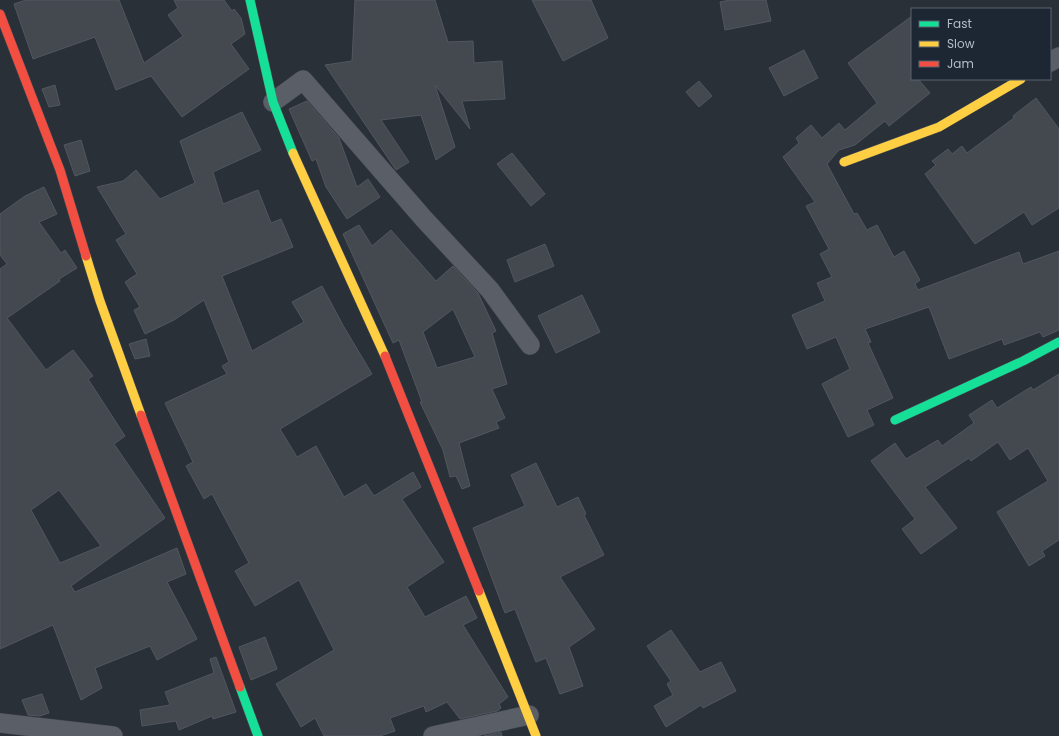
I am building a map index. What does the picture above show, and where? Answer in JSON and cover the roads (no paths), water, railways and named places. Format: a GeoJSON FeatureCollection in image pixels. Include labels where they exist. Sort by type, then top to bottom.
{"type":"FeatureCollection","features":[{"type":"Feature","properties":{"kind":"street"},"geometry":{"type":"LineString","coordinates":[[250,0],[273,102],[300,170],[383,352],[530,715],[536,736]]}},
{"type":"Feature","properties":{"kind":"street"},"geometry":{"type":"LineString","coordinates":[[0,14],[60,170],[100,300],[258,736]]}},
{"type":"Feature","properties":{"kind":"street"},"geometry":{"type":"LineString","coordinates":[[273,102],[303,80],[424,219],[490,290],[530,345]]}},
{"type":"Feature","properties":{"kind":"street"},"geometry":{"type":"LineString","coordinates":[[844,162],[939,127],[1019,80]]}},
{"type":"Feature","properties":{"kind":"street"},"geometry":{"type":"LineString","coordinates":[[895,420],[1024,361],[1059,342]]}},
{"type":"Feature","properties":{"kind":"street"},"geometry":{"type":"LineString","coordinates":[[433,736],[530,715]]}},
{"type":"Feature","properties":{"kind":"street"},"geometry":{"type":"LineString","coordinates":[[0,723],[114,736]]}}]}
